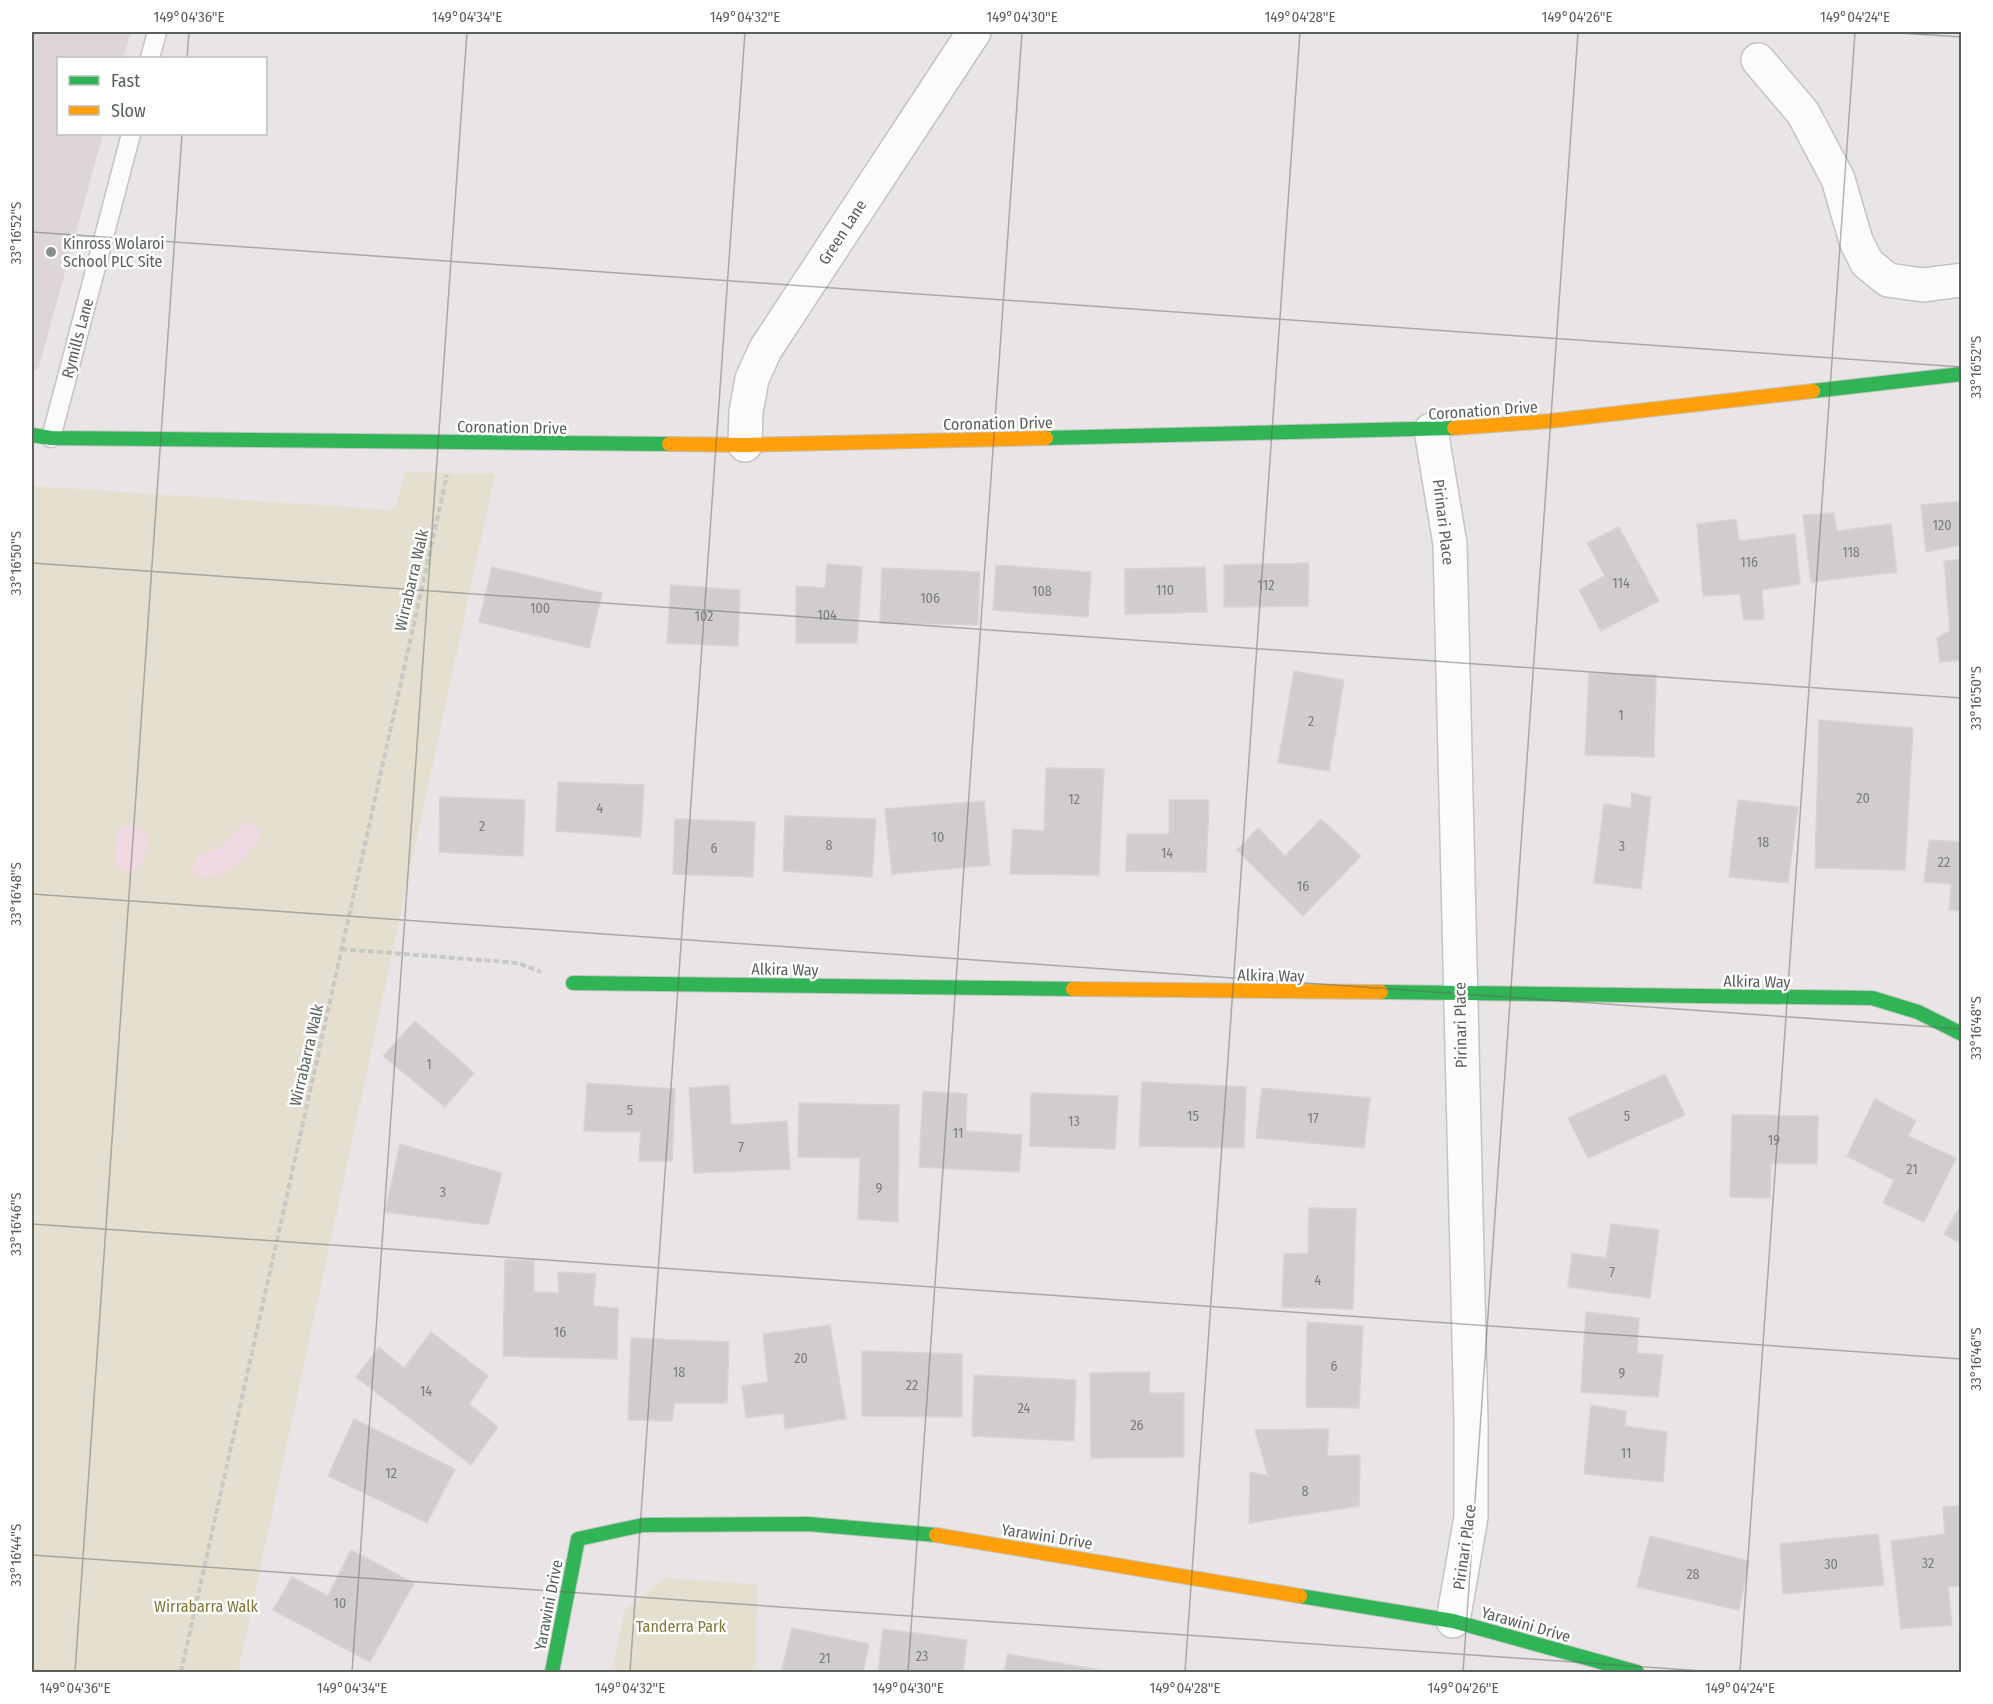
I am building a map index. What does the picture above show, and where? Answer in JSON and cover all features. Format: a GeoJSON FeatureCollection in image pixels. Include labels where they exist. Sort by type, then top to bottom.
{"type":"FeatureCollection","features":[{"type":"Feature","properties":{"kind":"street","name":"Green Lane"},"geometry":{"type":"LineString","coordinates":[[746,446],[746,412],[752,379],[765,350],[974,32]]}},
{"type":"Feature","properties":{"kind":"street"},"geometry":{"type":"LineString","coordinates":[[1758,60],[1803,113],[1838,178],[1856,241],[1867,263],[1888,280],[1923,285],[1962,280]]}},
{"type":"Feature","properties":{"kind":"street","name":"Coronation Drive"},"geometry":{"type":"LineString","coordinates":[[32,435],[51,438],[746,446],[1431,430],[1550,421],[1962,374]]}},
{"type":"Feature","properties":{"kind":"street","name":"Pirinari Place"},"geometry":{"type":"LineString","coordinates":[[1431,430],[1450,544],[1471,1423],[1471,1516],[1453,1621]]}},
{"type":"Feature","properties":{"kind":"street","name":"Alkira Way"},"geometry":{"type":"LineString","coordinates":[[573,983],[1872,998],[1893,1002],[1935,1018],[1962,1034]]}},
{"type":"Feature","properties":{"kind":"street","name":"Yarawini Drive"},"geometry":{"type":"LineString","coordinates":[[552,1672],[578,1539],[644,1525],[808,1524],[931,1534],[1453,1621],[1637,1672]]}},
{"type":"Feature","properties":{"kind":"lane"},"geometry":{"type":"LineString","coordinates":[[150,57],[157,32]]}},
{"type":"Feature","properties":{"kind":"lane","name":"Rymills Lane"},"geometry":{"type":"LineString","coordinates":[[51,438],[131,135]]}},
{"type":"Feature","properties":{"kind":"path","name":"Wirrabarra Walk"},"geometry":{"type":"LineString","coordinates":[[181,1672],[454,442]]}},
{"type":"Feature","properties":{"kind":"path"},"geometry":{"type":"LineString","coordinates":[[341,949],[518,963],[573,983]]}},
{"type":"Feature","properties":{"kind":"shaded area","name":"Kinross Wolaroi School PLC Site"},"geometry":{"type":"Polygon","coordinates":[[[32,32],[131,32],[123,57],[57,57],[57,135],[103,135],[38,370],[32,370],[32,32]]]}},
{"type":"Feature","properties":{"kind":"green space"},"geometry":{"type":"Polygon","coordinates":[[[405,472],[495,474],[238,1672],[32,1672],[32,486],[395,510],[405,472]]]}},
{"type":"Feature","properties":{"kind":"green space","name":"Tanderra Park"},"geometry":{"type":"Polygon","coordinates":[[[666,1578],[757,1584],[756,1672],[611,1672],[625,1610],[666,1578]]]}},
{"type":"Feature","properties":{"kind":"sand"},"geometry":{"type":"Polygon","coordinates":[[[249,823],[262,831],[246,856],[220,874],[197,876],[193,870],[196,857],[221,847],[234,835],[241,824],[249,823]]]}},
{"type":"Feature","properties":{"kind":"sand"},"geometry":{"type":"Polygon","coordinates":[[[125,826],[136,826],[146,833],[147,839],[144,855],[139,865],[131,873],[115,865],[117,832],[125,826]]]}},
{"type":"Feature","properties":{"kind":"building"},"geometry":{"type":"Polygon","coordinates":[[[1962,501],[1962,545],[1926,552],[1921,505],[1962,501]]]}},
{"type":"Feature","properties":{"kind":"building"},"geometry":{"type":"Polygon","coordinates":[[[1834,513],[1837,531],[1891,524],[1897,572],[1811,582],[1803,515],[1834,513]]]}},
{"type":"Feature","properties":{"kind":"building"},"geometry":{"type":"Polygon","coordinates":[[[1736,519],[1739,541],[1795,534],[1800,584],[1762,590],[1764,619],[1744,620],[1740,594],[1703,596],[1697,524],[1736,519]]]}},
{"type":"Feature","properties":{"kind":"building"},"geometry":{"type":"Polygon","coordinates":[[[1619,527],[1659,601],[1601,631],[1579,590],[1605,576],[1587,543],[1619,527]]]}},
{"type":"Feature","properties":{"kind":"building"},"geometry":{"type":"Polygon","coordinates":[[[1962,559],[1962,660],[1940,662],[1937,638],[1950,631],[1944,561],[1962,559]]]}},
{"type":"Feature","properties":{"kind":"building"},"geometry":{"type":"Polygon","coordinates":[[[1309,563],[1308,606],[1224,607],[1224,565],[1309,563]]]}},
{"type":"Feature","properties":{"kind":"building"},"geometry":{"type":"Polygon","coordinates":[[[827,564],[862,567],[857,643],[796,643],[796,586],[825,588],[827,564]]]}},
{"type":"Feature","properties":{"kind":"building"},"geometry":{"type":"Polygon","coordinates":[[[996,565],[1091,572],[1088,617],[993,610],[996,565]]]}},
{"type":"Feature","properties":{"kind":"building"},"geometry":{"type":"Polygon","coordinates":[[[492,567],[602,593],[589,648],[479,622],[492,567]]]}},
{"type":"Feature","properties":{"kind":"building"},"geometry":{"type":"Polygon","coordinates":[[[1205,567],[1207,612],[1125,614],[1125,569],[1205,567]]]}},
{"type":"Feature","properties":{"kind":"building"},"geometry":{"type":"Polygon","coordinates":[[[882,568],[980,572],[978,625],[880,623],[882,568]]]}},
{"type":"Feature","properties":{"kind":"building"},"geometry":{"type":"Polygon","coordinates":[[[671,585],[740,590],[738,646],[667,643],[671,585]]]}},
{"type":"Feature","properties":{"kind":"building"},"geometry":{"type":"Polygon","coordinates":[[[1294,671],[1344,680],[1329,771],[1278,763],[1294,671]]]}},
{"type":"Feature","properties":{"kind":"building"},"geometry":{"type":"Polygon","coordinates":[[[1589,673],[1656,675],[1654,757],[1585,755],[1589,673]]]}},
{"type":"Feature","properties":{"kind":"building"},"geometry":{"type":"Polygon","coordinates":[[[1819,720],[1913,728],[1905,870],[1815,868],[1819,720]]]}},
{"type":"Feature","properties":{"kind":"building"},"geometry":{"type":"Polygon","coordinates":[[[1046,768],[1104,769],[1099,875],[1010,874],[1013,829],[1044,831],[1046,768]]]}},
{"type":"Feature","properties":{"kind":"building"},"geometry":{"type":"Polygon","coordinates":[[[558,782],[644,785],[641,837],[556,831],[558,782]]]}},
{"type":"Feature","properties":{"kind":"building"},"geometry":{"type":"Polygon","coordinates":[[[1632,793],[1651,797],[1641,889],[1594,883],[1604,804],[1631,808],[1632,793]]]}},
{"type":"Feature","properties":{"kind":"building"},"geometry":{"type":"Polygon","coordinates":[[[440,797],[525,800],[523,856],[439,852],[440,797]]]}},
{"type":"Feature","properties":{"kind":"building"},"geometry":{"type":"Polygon","coordinates":[[[1169,800],[1209,800],[1206,872],[1126,871],[1127,834],[1169,834],[1169,800]]]}},
{"type":"Feature","properties":{"kind":"building"},"geometry":{"type":"Polygon","coordinates":[[[1738,800],[1798,807],[1788,883],[1729,877],[1738,800]]]}},
{"type":"Feature","properties":{"kind":"building"},"geometry":{"type":"Polygon","coordinates":[[[984,801],[990,865],[892,874],[885,809],[984,801]]]}},
{"type":"Feature","properties":{"kind":"building"},"geometry":{"type":"Polygon","coordinates":[[[785,816],[876,819],[872,877],[783,871],[785,816]]]}},
{"type":"Feature","properties":{"kind":"building"},"geometry":{"type":"Polygon","coordinates":[[[675,819],[755,822],[753,877],[673,874],[675,819]]]}},
{"type":"Feature","properties":{"kind":"building"},"geometry":{"type":"Polygon","coordinates":[[[1321,819],[1361,856],[1303,916],[1237,850],[1258,828],[1285,856],[1321,819]]]}},
{"type":"Feature","properties":{"kind":"building"},"geometry":{"type":"Polygon","coordinates":[[[1929,840],[1962,842],[1962,911],[1949,910],[1951,884],[1924,882],[1929,840]]]}},
{"type":"Feature","properties":{"kind":"building"},"geometry":{"type":"Polygon","coordinates":[[[415,1021],[474,1073],[445,1107],[383,1056],[415,1021]]]}},
{"type":"Feature","properties":{"kind":"building"},"geometry":{"type":"Polygon","coordinates":[[[1665,1074],[1685,1115],[1588,1158],[1568,1118],[1665,1074]]]}},
{"type":"Feature","properties":{"kind":"building"},"geometry":{"type":"Polygon","coordinates":[[[1142,1082],[1246,1087],[1244,1148],[1139,1146],[1142,1082]]]}},
{"type":"Feature","properties":{"kind":"building"},"geometry":{"type":"Polygon","coordinates":[[[587,1083],[675,1089],[672,1161],[639,1161],[641,1132],[584,1131],[587,1083]]]}},
{"type":"Feature","properties":{"kind":"building"},"geometry":{"type":"Polygon","coordinates":[[[729,1085],[731,1125],[787,1121],[790,1169],[694,1173],[689,1088],[729,1085]]]}},
{"type":"Feature","properties":{"kind":"building"},"geometry":{"type":"Polygon","coordinates":[[[1262,1088],[1370,1098],[1364,1148],[1256,1138],[1262,1088]]]}},
{"type":"Feature","properties":{"kind":"building"},"geometry":{"type":"Polygon","coordinates":[[[923,1091],[967,1094],[966,1131],[1022,1135],[1019,1172],[919,1167],[923,1091]]]}},
{"type":"Feature","properties":{"kind":"building"},"geometry":{"type":"Polygon","coordinates":[[[1031,1093],[1118,1096],[1115,1149],[1030,1146],[1031,1093]]]}},
{"type":"Feature","properties":{"kind":"building"},"geometry":{"type":"Polygon","coordinates":[[[1875,1099],[1916,1121],[1908,1136],[1956,1158],[1924,1222],[1883,1203],[1894,1180],[1847,1156],[1875,1099]]]}},
{"type":"Feature","properties":{"kind":"building"},"geometry":{"type":"Polygon","coordinates":[[[799,1103],[899,1105],[898,1222],[858,1219],[860,1158],[798,1157],[799,1103]]]}},
{"type":"Feature","properties":{"kind":"building"},"geometry":{"type":"Polygon","coordinates":[[[1732,1115],[1818,1116],[1817,1164],[1771,1163],[1770,1198],[1730,1197],[1732,1115]]]}},
{"type":"Feature","properties":{"kind":"building"},"geometry":{"type":"Polygon","coordinates":[[[400,1144],[502,1173],[488,1225],[385,1212],[400,1144]]]}},
{"type":"Feature","properties":{"kind":"building"},"geometry":{"type":"Polygon","coordinates":[[[1962,1203],[1962,1244],[1944,1234],[1962,1203]]]}},
{"type":"Feature","properties":{"kind":"building"},"geometry":{"type":"Polygon","coordinates":[[[1309,1208],[1356,1209],[1353,1309],[1282,1307],[1284,1254],[1308,1253],[1309,1208]]]}},
{"type":"Feature","properties":{"kind":"building"},"geometry":{"type":"Polygon","coordinates":[[[1611,1224],[1659,1230],[1650,1298],[1568,1287],[1572,1253],[1606,1258],[1611,1224]]]}},
{"type":"Feature","properties":{"kind":"building"},"geometry":{"type":"Polygon","coordinates":[[[505,1260],[534,1260],[534,1292],[559,1293],[558,1272],[596,1274],[593,1306],[618,1308],[617,1359],[503,1356],[505,1260]]]}},
{"type":"Feature","properties":{"kind":"building"},"geometry":{"type":"Polygon","coordinates":[[[1586,1312],[1639,1318],[1637,1353],[1663,1355],[1658,1397],[1581,1392],[1586,1312]]]}},
{"type":"Feature","properties":{"kind":"building"},"geometry":{"type":"Polygon","coordinates":[[[1307,1322],[1363,1326],[1359,1408],[1306,1407],[1307,1322]]]}},
{"type":"Feature","properties":{"kind":"building"},"geometry":{"type":"Polygon","coordinates":[[[830,1325],[846,1419],[785,1429],[784,1413],[746,1418],[742,1386],[768,1382],[763,1334],[830,1325]]]}},
{"type":"Feature","properties":{"kind":"building"},"geometry":{"type":"Polygon","coordinates":[[[431,1332],[488,1376],[469,1404],[498,1427],[471,1465],[356,1377],[379,1347],[404,1368],[431,1332]]]}},
{"type":"Feature","properties":{"kind":"building"},"geometry":{"type":"Polygon","coordinates":[[[631,1338],[729,1342],[727,1403],[674,1403],[672,1421],[628,1420],[631,1338]]]}},
{"type":"Feature","properties":{"kind":"building"},"geometry":{"type":"Polygon","coordinates":[[[862,1351],[962,1354],[962,1417],[862,1416],[862,1351]]]}},
{"type":"Feature","properties":{"kind":"building"},"geometry":{"type":"Polygon","coordinates":[[[1150,1372],[1149,1393],[1184,1393],[1184,1457],[1091,1458],[1090,1373],[1150,1372]]]}},
{"type":"Feature","properties":{"kind":"building"},"geometry":{"type":"Polygon","coordinates":[[[974,1375],[1076,1380],[1074,1441],[972,1436],[974,1375]]]}},
{"type":"Feature","properties":{"kind":"building"},"geometry":{"type":"Polygon","coordinates":[[[1591,1405],[1626,1411],[1625,1426],[1667,1432],[1663,1482],[1584,1474],[1591,1405]]]}},
{"type":"Feature","properties":{"kind":"building"},"geometry":{"type":"Polygon","coordinates":[[[354,1419],[455,1469],[427,1523],[328,1476],[354,1419]]]}},
{"type":"Feature","properties":{"kind":"building"},"geometry":{"type":"Polygon","coordinates":[[[1329,1429],[1327,1456],[1360,1455],[1359,1506],[1249,1523],[1250,1472],[1268,1476],[1255,1430],[1329,1429]]]}},
{"type":"Feature","properties":{"kind":"building"},"geometry":{"type":"Polygon","coordinates":[[[1962,1505],[1962,1586],[1948,1587],[1952,1625],[1901,1629],[1891,1541],[1945,1534],[1943,1507],[1962,1505]]]}},
{"type":"Feature","properties":{"kind":"building"},"geometry":{"type":"Polygon","coordinates":[[[1878,1534],[1884,1585],[1783,1594],[1780,1544],[1878,1534]]]}},
{"type":"Feature","properties":{"kind":"building"},"geometry":{"type":"Polygon","coordinates":[[[1650,1536],[1749,1561],[1739,1610],[1637,1587],[1650,1536]]]}},
{"type":"Feature","properties":{"kind":"building"},"geometry":{"type":"Polygon","coordinates":[[[351,1550],[414,1583],[370,1662],[273,1610],[292,1577],[328,1596],[351,1550]]]}},
{"type":"Feature","properties":{"kind":"building"},"geometry":{"type":"Polygon","coordinates":[[[792,1628],[869,1644],[863,1672],[781,1672],[792,1628]]]}},
{"type":"Feature","properties":{"kind":"building"},"geometry":{"type":"Polygon","coordinates":[[[883,1629],[967,1640],[963,1672],[878,1672],[883,1629]]]}},
{"type":"Feature","properties":{"kind":"building"},"geometry":{"type":"Polygon","coordinates":[[[1008,1654],[1111,1672],[1004,1672],[1008,1654]]]}},
{"type":"Feature","properties":{"kind":"traffic: fast"},"geometry":{"type":"LineString","coordinates":[[1813,391],[1962,374]]}},
{"type":"Feature","properties":{"kind":"traffic: fast"},"geometry":{"type":"LineString","coordinates":[[1046,438],[1454,428]]}},
{"type":"Feature","properties":{"kind":"traffic: fast"},"geometry":{"type":"LineString","coordinates":[[32,435],[51,438],[669,444]]}},
{"type":"Feature","properties":{"kind":"traffic: fast"},"geometry":{"type":"LineString","coordinates":[[573,983],[1073,989]]}},
{"type":"Feature","properties":{"kind":"traffic: fast"},"geometry":{"type":"LineString","coordinates":[[1381,992],[1872,998],[1918,1012],[1962,1034]]}},
{"type":"Feature","properties":{"kind":"traffic: fast"},"geometry":{"type":"LineString","coordinates":[[552,1672],[578,1539],[643,1525],[808,1524],[936,1535]]}},
{"type":"Feature","properties":{"kind":"traffic: fast"},"geometry":{"type":"LineString","coordinates":[[1300,1596],[1453,1621],[1637,1672]]}},
{"type":"Feature","properties":{"kind":"traffic: slow"},"geometry":{"type":"LineString","coordinates":[[1454,428],[1550,421],[1813,391]]}},
{"type":"Feature","properties":{"kind":"traffic: slow"},"geometry":{"type":"LineString","coordinates":[[669,444],[745,445],[1046,438]]}},
{"type":"Feature","properties":{"kind":"traffic: slow"},"geometry":{"type":"LineString","coordinates":[[1073,989],[1381,992]]}},
{"type":"Feature","properties":{"kind":"traffic: slow"},"geometry":{"type":"LineString","coordinates":[[936,1535],[1300,1596]]}},
{"type":"Feature","properties":{"kind":"place","name":"Kinross Wolaroi School PLC Site"},"geometry":{"type":"Point","coordinates":[51,252]}}]}
